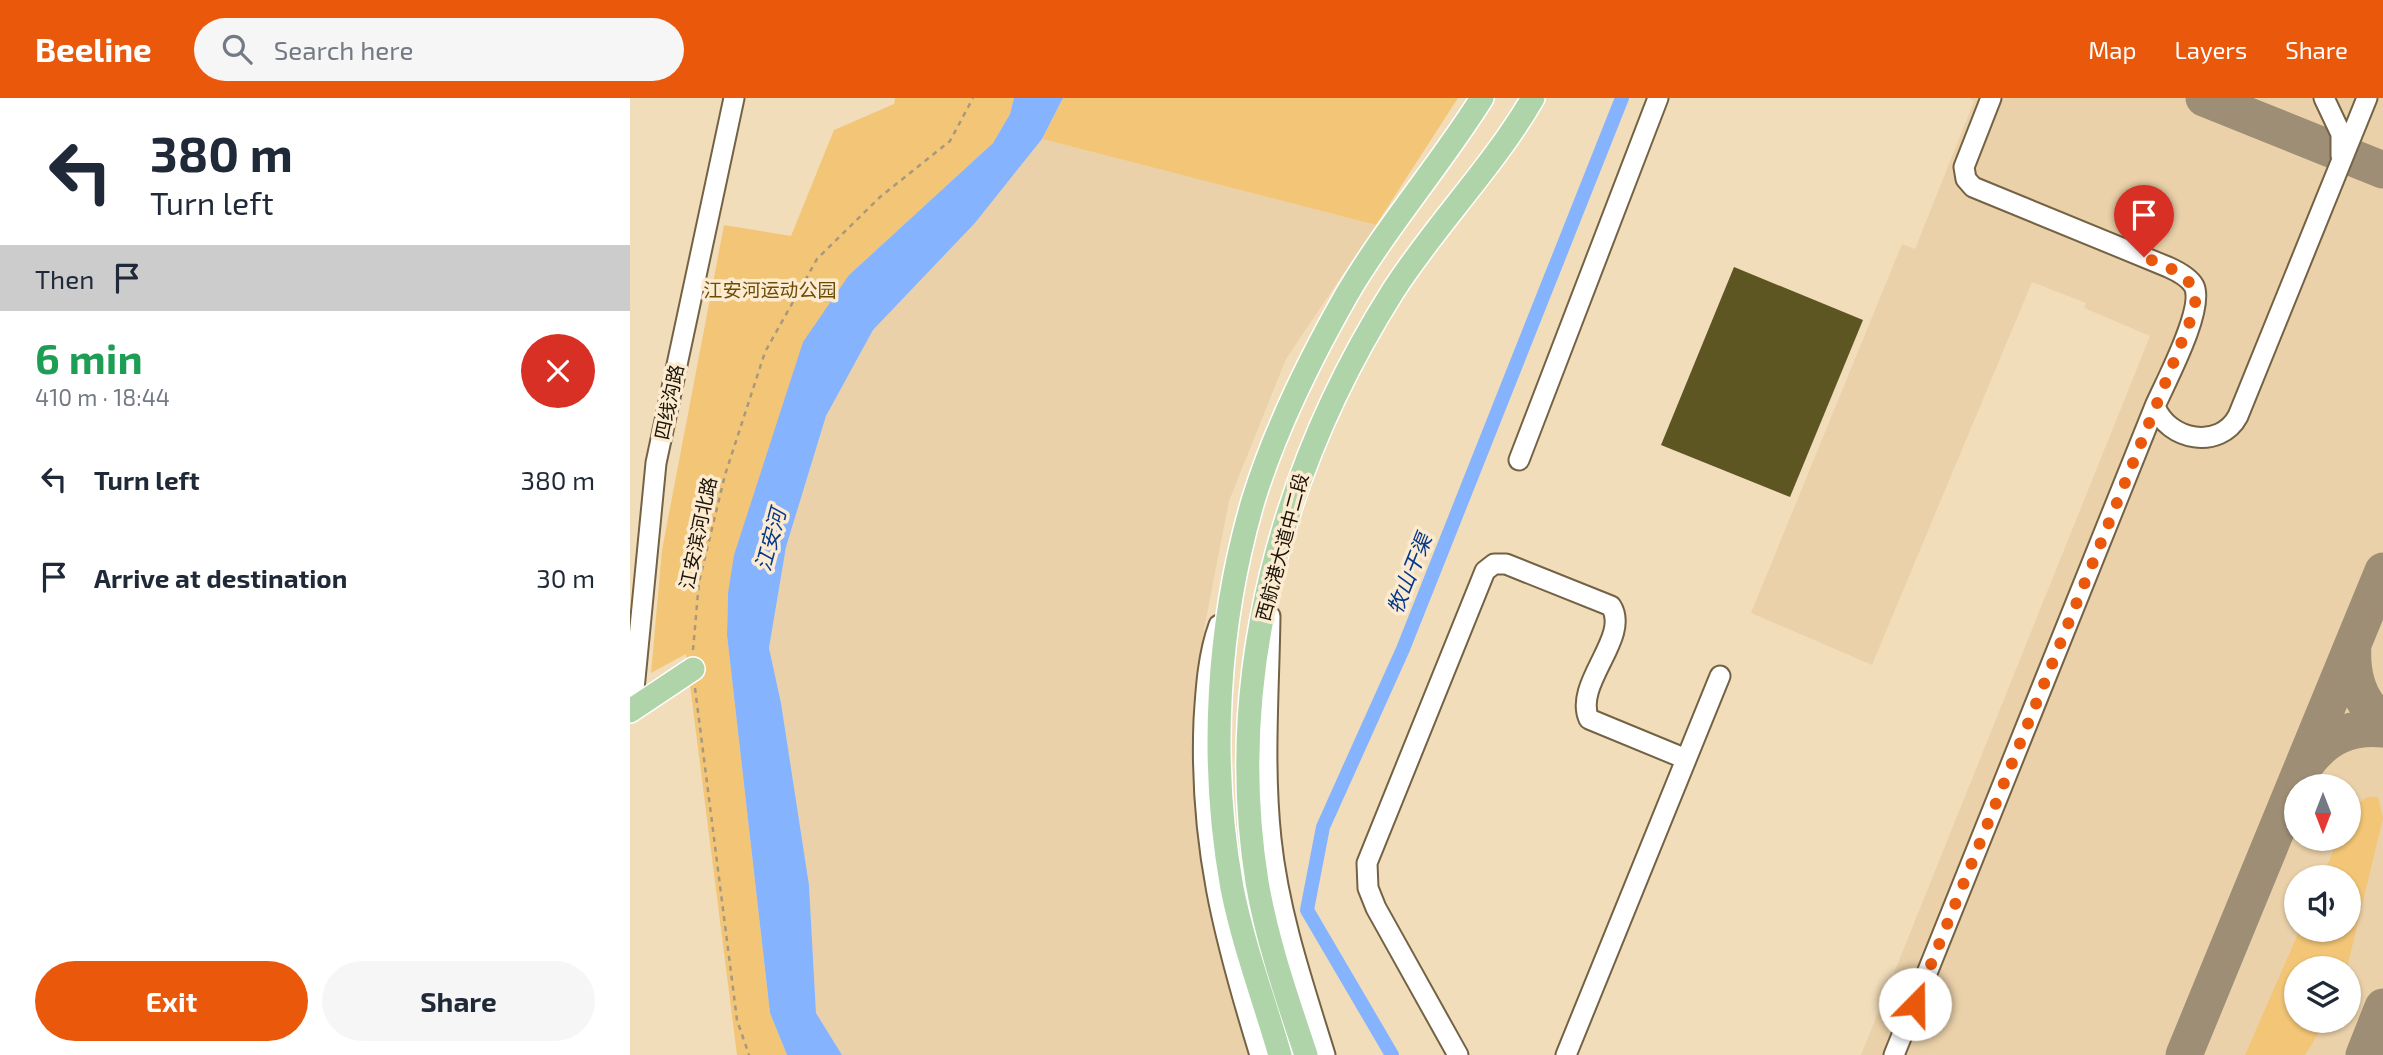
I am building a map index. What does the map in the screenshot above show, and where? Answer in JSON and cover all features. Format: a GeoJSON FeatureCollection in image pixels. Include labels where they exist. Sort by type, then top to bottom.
{"type":"FeatureCollection","features":[{"type":"Feature","properties":{"kind":"main road","name":"西航港大道中二段"},"geometry":{"type":"LineString","coordinates":[[1280,1055],[1232,889],[1219,790],[1221,699],[1231,595],[1254,499],[1302,379],[1349,292],[1482,98]]}},
{"type":"Feature","properties":{"kind":"main road","name":"西航港大道中二段"},"geometry":{"type":"LineString","coordinates":[[1306,1055],[1275,962],[1257,881],[1249,806],[1247,730],[1252,664],[1270,582],[1298,480],[1347,373],[1394,290],[1513,132],[1533,98]]}},
{"type":"Feature","properties":{"kind":"main road"},"geometry":{"type":"LineString","coordinates":[[631,710],[692,669]]}},
{"type":"Feature","properties":{"kind":"street","name":"四线沟路"},"geometry":{"type":"LineString","coordinates":[[631,710],[656,463],[734,98]]}},
{"type":"Feature","properties":{"kind":"street"},"geometry":{"type":"LineString","coordinates":[[1519,460],[1658,98]]}},
{"type":"Feature","properties":{"kind":"street"},"geometry":{"type":"LineString","coordinates":[[1894,1055],[2193,314],[2196,297],[2194,286],[2180,273],[2168,267],[1973,187],[1966,179],[1964,167],[1991,98]]}},
{"type":"Feature","properties":{"kind":"street"},"geometry":{"type":"LineString","coordinates":[[2326,98],[2341,134],[2339,166]]}},
{"type":"Feature","properties":{"kind":"street"},"geometry":{"type":"LineString","coordinates":[[2326,98],[2336,108],[2348,110],[2356,108],[2365,98]]}},
{"type":"Feature","properties":{"kind":"street"},"geometry":{"type":"LineString","coordinates":[[2155,407],[2164,425],[2189,436],[2216,436],[2232,426],[2365,98]]}},
{"type":"Feature","properties":{"kind":"street"},"geometry":{"type":"LineString","coordinates":[[1458,1055],[1376,908],[1368,888],[1367,863],[1485,571],[1494,564],[1506,564],[1611,606],[1615,613],[1615,625],[1585,699],[1589,719],[1686,759]]}},
{"type":"Feature","properties":{"kind":"street"},"geometry":{"type":"LineString","coordinates":[[1270,582],[1267,718],[1271,840],[1290,943],[1325,1055]]}},
{"type":"Feature","properties":{"kind":"street"},"geometry":{"type":"LineString","coordinates":[[1231,595],[1215,636],[1206,685],[1204,808],[1213,879],[1226,944],[1260,1055]]}},
{"type":"Feature","properties":{"kind":"street"},"geometry":{"type":"LineString","coordinates":[[1566,1055],[1720,676]]}},
{"type":"Feature","properties":{"kind":"path","name":"江安滨河北路"},"geometry":{"type":"LineString","coordinates":[[749,1055],[737,1020],[692,669],[699,582],[725,475],[765,352],[817,259],[880,197],[950,141],[973,98]]}},
{"type":"Feature","properties":{"kind":"shaded area"},"geometry":{"type":"Polygon","coordinates":[[[1969,98],[2383,98],[2383,1055],[1861,1055],[2150,336],[2084,308],[2086,303],[2032,282],[1872,665],[1751,613],[1902,244],[1915,249],[1974,101],[1969,98]]]}},
{"type":"Feature","properties":{"kind":"shaded area"},"geometry":{"type":"Polygon","coordinates":[[[1042,139],[1376,225],[1286,359],[1229,501],[1204,629],[1197,791],[1225,971],[1250,1055],[842,1055],[816,1013],[809,885],[781,703],[769,648],[786,547],[826,416],[873,330],[975,223],[1042,139]]]}},
{"type":"Feature","properties":{"kind":"green space","name":"江安河运动公园"},"geometry":{"type":"Polygon","coordinates":[[[895,98],[1014,98],[1010,114],[993,143],[849,275],[728,593],[727,635],[770,1013],[787,1055],[737,1055],[686,654],[651,673],[662,550],[724,225],[791,236],[834,130],[894,104],[895,98]]]}},
{"type":"Feature","properties":{"kind":"green space"},"geometry":{"type":"Polygon","coordinates":[[[1063,98],[1458,98],[1376,225],[1042,139],[1063,98]]]}},
{"type":"Feature","properties":{"kind":"green space"},"geometry":{"type":"Polygon","coordinates":[[[2367,797],[2378,797],[2383,818],[2361,910],[2361,865],[2327,865],[2333,851],[2361,851],[2361,802],[2367,797]]]}},
{"type":"Feature","properties":{"kind":"green space"},"geometry":{"type":"Polygon","coordinates":[[[2294,942],[2353,942],[2350,956],[2288,956],[2294,942]]]}},
{"type":"Feature","properties":{"kind":"green space"},"geometry":{"type":"Polygon","coordinates":[[[2284,966],[2284,1033],[2319,1033],[2305,1055],[2245,1055],[2284,966]]]}},
{"type":"Feature","properties":{"kind":"water","name":"江安河"},"geometry":{"type":"Polygon","coordinates":[[[1014,98],[1063,98],[1042,139],[975,223],[873,330],[826,416],[786,547],[769,648],[781,703],[809,885],[816,1013],[842,1055],[787,1055],[770,1013],[727,635],[728,593],[734,555],[803,342],[849,275],[993,143],[1010,114],[1014,98]]]}},
{"type":"Feature","properties":{"kind":"building"},"geometry":{"type":"Polygon","coordinates":[[[1734,267],[1863,320],[1790,497],[1661,445],[1734,267]]]}},
{"type":"Feature","properties":{"kind":"waterway","name":"牧山干渠"},"geometry":{"type":"LineString","coordinates":[[1392,1055],[1307,910],[1323,827],[1403,649],[1622,98]]}},
{"type":"Feature","properties":{"kind":"taxiway"},"geometry":{"type":"LineString","coordinates":[[2204,98],[2383,170]]}},
{"type":"Feature","properties":{"kind":"taxiway"},"geometry":{"type":"LineString","coordinates":[[2184,1055],[2383,571]]}},
{"type":"Feature","properties":{"kind":"taxiway"},"geometry":{"type":"LineString","coordinates":[[2353,644],[2353,666],[2358,687],[2367,706],[2383,721]]}},
{"type":"Feature","properties":{"kind":"taxiway"},"geometry":{"type":"LineString","coordinates":[[2306,764],[2330,740],[2340,735],[2360,729],[2383,729]]}},
{"type":"Feature","properties":{"kind":"taxiway"},"geometry":{"type":"LineString","coordinates":[[2364,1055],[2383,1007]]}},
{"type":"Feature","properties":{"kind":"route"},"geometry":{"type":"LineString","coordinates":[[1915,1004],[2196,305],[2194,286],[2189,281],[2180,273],[2144,257]]}}]}
